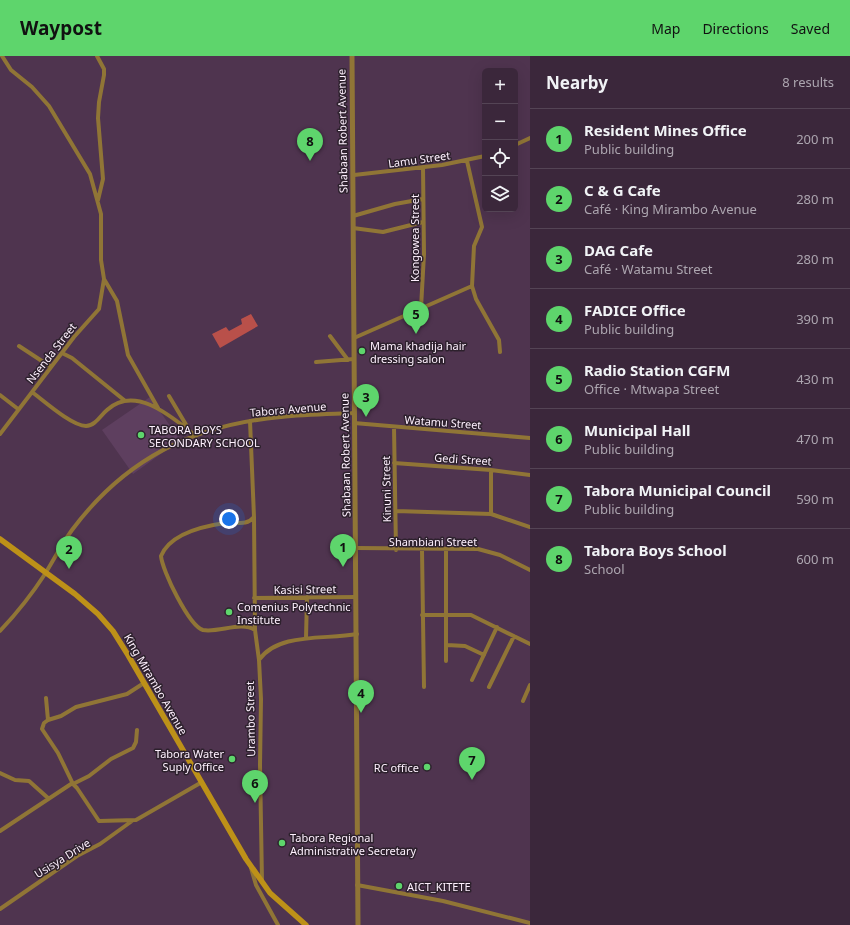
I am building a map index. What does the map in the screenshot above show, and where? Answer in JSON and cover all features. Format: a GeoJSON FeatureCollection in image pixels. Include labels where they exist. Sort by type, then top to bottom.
{"type":"FeatureCollection","features":[{"type":"Feature","properties":{"kind":"main road","name":"King Mirambo Avenue"},"geometry":{"type":"LineString","coordinates":[[0,539],[74,594],[110,627],[250,864],[270,893],[306,925]]}},
{"type":"Feature","properties":{"kind":"street"},"geometry":{"type":"LineString","coordinates":[[2,56],[12,70],[32,87],[48,106],[88,170],[98,201],[101,218],[101,260],[104,279],[117,301],[128,355],[158,408]]}},
{"type":"Feature","properties":{"kind":"street"},"geometry":{"type":"LineString","coordinates":[[97,56],[104,69],[98,118],[103,179],[98,201]]}},
{"type":"Feature","properties":{"kind":"street","name":"Shabaan Robert Avenue"},"geometry":{"type":"LineString","coordinates":[[352,56],[354,338],[351,360],[354,413],[356,548],[358,925]]}},
{"type":"Feature","properties":{"kind":"street"},"geometry":{"type":"LineString","coordinates":[[518,143],[530,138]]}},
{"type":"Feature","properties":{"kind":"street","name":"Lamu Street"},"geometry":{"type":"LineString","coordinates":[[354,175],[384,173],[467,161],[482,157]]}},
{"type":"Feature","properties":{"kind":"street"},"geometry":{"type":"LineString","coordinates":[[467,161],[482,227],[474,246],[472,286],[476,299],[499,340],[500,352]]}},
{"type":"Feature","properties":{"kind":"street","name":"Kongowea Street"},"geometry":{"type":"LineString","coordinates":[[421,308],[424,278],[422,199],[423,167]]}},
{"type":"Feature","properties":{"kind":"street"},"geometry":{"type":"LineString","coordinates":[[353,216],[395,204],[422,199]]}},
{"type":"Feature","properties":{"kind":"street"},"geometry":{"type":"LineString","coordinates":[[353,228],[383,232],[423,222]]}},
{"type":"Feature","properties":{"kind":"street","name":"Nsenda Street"},"geometry":{"type":"LineString","coordinates":[[0,434],[88,320],[99,309],[104,279]]}},
{"type":"Feature","properties":{"kind":"street"},"geometry":{"type":"LineString","coordinates":[[354,338],[472,286]]}},
{"type":"Feature","properties":{"kind":"street"},"geometry":{"type":"LineString","coordinates":[[330,336],[351,360]]}},
{"type":"Feature","properties":{"kind":"street"},"geometry":{"type":"LineString","coordinates":[[20,346],[51,367]]}},
{"type":"Feature","properties":{"kind":"street"},"geometry":{"type":"LineString","coordinates":[[62,353],[72,358],[124,400],[144,403],[158,408],[196,436]]}},
{"type":"Feature","properties":{"kind":"street"},"geometry":{"type":"LineString","coordinates":[[316,362],[351,360]]}},
{"type":"Feature","properties":{"kind":"street"},"geometry":{"type":"LineString","coordinates":[[32,392],[70,420],[83,426],[92,424],[113,405],[124,400]]}},
{"type":"Feature","properties":{"kind":"street"},"geometry":{"type":"LineString","coordinates":[[0,395],[18,409]]}},
{"type":"Feature","properties":{"kind":"street"},"geometry":{"type":"LineString","coordinates":[[169,396],[189,430]]}},
{"type":"Feature","properties":{"kind":"street","name":"Tabora Avenue"},"geometry":{"type":"LineString","coordinates":[[0,631],[23,604],[73,530],[115,482],[156,453],[196,436],[250,421],[282,416],[354,413]]}},
{"type":"Feature","properties":{"kind":"street"},"geometry":{"type":"LineString","coordinates":[[246,626],[254,620],[254,517],[250,421]]}},
{"type":"Feature","properties":{"kind":"street","name":"Watamu Street"},"geometry":{"type":"LineString","coordinates":[[354,423],[530,438]]}},
{"type":"Feature","properties":{"kind":"street","name":"Kinuni Street"},"geometry":{"type":"LineString","coordinates":[[394,427],[396,550]]}},
{"type":"Feature","properties":{"kind":"street","name":"Gedi Street"},"geometry":{"type":"LineString","coordinates":[[394,463],[491,470],[530,475]]}},
{"type":"Feature","properties":{"kind":"street"},"geometry":{"type":"LineString","coordinates":[[491,470],[491,514]]}},
{"type":"Feature","properties":{"kind":"street"},"geometry":{"type":"LineString","coordinates":[[396,511],[491,514],[530,528]]}},
{"type":"Feature","properties":{"kind":"street"},"geometry":{"type":"LineString","coordinates":[[254,517],[244,523],[221,523],[194,531],[169,545],[162,556],[164,568],[173,587],[189,616],[198,627],[208,630],[246,626],[255,630]]}},
{"type":"Feature","properties":{"kind":"street"},"geometry":{"type":"LineString","coordinates":[[244,523],[254,532]]}},
{"type":"Feature","properties":{"kind":"street","name":"Shambiani Street"},"geometry":{"type":"LineString","coordinates":[[356,548],[396,550],[485,550],[509,559],[530,570]]}},
{"type":"Feature","properties":{"kind":"street"},"geometry":{"type":"LineString","coordinates":[[446,549],[446,661]]}},
{"type":"Feature","properties":{"kind":"street"},"geometry":{"type":"LineString","coordinates":[[422,550],[424,687]]}},
{"type":"Feature","properties":{"kind":"street"},"geometry":{"type":"LineString","coordinates":[[306,597],[306,638]]}},
{"type":"Feature","properties":{"kind":"street","name":"Kasisi Street"},"geometry":{"type":"LineString","coordinates":[[254,598],[356,597]]}},
{"type":"Feature","properties":{"kind":"street"},"geometry":{"type":"LineString","coordinates":[[422,615],[471,615],[530,644]]}},
{"type":"Feature","properties":{"kind":"street","name":"Urambo Street"},"geometry":{"type":"LineString","coordinates":[[254,620],[259,660],[261,699],[260,765],[262,882]]}},
{"type":"Feature","properties":{"kind":"street"},"geometry":{"type":"LineString","coordinates":[[472,680],[497,628]]}},
{"type":"Feature","properties":{"kind":"street"},"geometry":{"type":"LineString","coordinates":[[259,660],[272,646],[306,638],[340,637],[357,634]]}},
{"type":"Feature","properties":{"kind":"street"},"geometry":{"type":"LineString","coordinates":[[489,687],[514,636]]}},
{"type":"Feature","properties":{"kind":"street"},"geometry":{"type":"LineString","coordinates":[[446,645],[465,646],[484,655]]}},
{"type":"Feature","properties":{"kind":"street"},"geometry":{"type":"LineString","coordinates":[[132,821],[99,821],[73,784],[58,753],[43,732],[42,726],[48,720],[61,716],[80,706],[127,694],[144,683]]}},
{"type":"Feature","properties":{"kind":"street"},"geometry":{"type":"LineString","coordinates":[[523,701],[530,685]]}},
{"type":"Feature","properties":{"kind":"street"},"geometry":{"type":"LineString","coordinates":[[46,698],[48,720]]}},
{"type":"Feature","properties":{"kind":"street"},"geometry":{"type":"LineString","coordinates":[[0,831],[48,798],[89,776],[111,759],[133,748],[136,742],[137,730]]}},
{"type":"Feature","properties":{"kind":"street"},"geometry":{"type":"LineString","coordinates":[[0,773],[15,780],[29,781],[48,798]]}},
{"type":"Feature","properties":{"kind":"street","name":"Usisya Drive"},"geometry":{"type":"LineString","coordinates":[[0,909],[77,856],[100,844],[132,821],[202,782]]}},
{"type":"Feature","properties":{"kind":"street"},"geometry":{"type":"LineString","coordinates":[[250,864],[256,885],[278,925]]}},
{"type":"Feature","properties":{"kind":"street"},"geometry":{"type":"LineString","coordinates":[[357,885],[437,900],[530,923]]}},
{"type":"Feature","properties":{"kind":"shaded area"},"geometry":{"type":"Polygon","coordinates":[[[251,314],[258,326],[220,348],[212,334],[226,327],[229,331],[242,324],[241,319],[251,314]]]}},
{"type":"Feature","properties":{"kind":"shaded area","name":"TABORA BOYS SECONDARY SCHOOL"},"geometry":{"type":"Polygon","coordinates":[[[150,397],[180,440],[133,474],[102,430],[150,397]]]}},
{"type":"Feature","properties":{"kind":"place","name":"Tabora Boys School"},"geometry":{"type":"Point","coordinates":[310,161]}},
{"type":"Feature","properties":{"kind":"place","name":"Radio Station CGFM"},"geometry":{"type":"Point","coordinates":[416,334]}},
{"type":"Feature","properties":{"kind":"place","name":"Mama khadija hair dressing salon"},"geometry":{"type":"Point","coordinates":[362,351]}},
{"type":"Feature","properties":{"kind":"place","name":"DAG Cafe"},"geometry":{"type":"Point","coordinates":[366,417]}},
{"type":"Feature","properties":{"kind":"place","name":"TABORA BOYS SECONDARY SCHOOL"},"geometry":{"type":"Point","coordinates":[141,435]}},
{"type":"Feature","properties":{"kind":"place","name":"Resident Mines Office"},"geometry":{"type":"Point","coordinates":[343,567]}},
{"type":"Feature","properties":{"kind":"place","name":"C & G Cafe"},"geometry":{"type":"Point","coordinates":[69,569]}},
{"type":"Feature","properties":{"kind":"place","name":"Comenius Polytechnic Institute"},"geometry":{"type":"Point","coordinates":[229,612]}},
{"type":"Feature","properties":{"kind":"place","name":"FADICE Office"},"geometry":{"type":"Point","coordinates":[361,713]}},
{"type":"Feature","properties":{"kind":"place","name":"Tabora Water Suply Office"},"geometry":{"type":"Point","coordinates":[232,759]}},
{"type":"Feature","properties":{"kind":"place","name":"RC office"},"geometry":{"type":"Point","coordinates":[427,767]}},
{"type":"Feature","properties":{"kind":"place","name":"Tabora Municipal Council"},"geometry":{"type":"Point","coordinates":[472,780]}},
{"type":"Feature","properties":{"kind":"place","name":"Municipal Hall"},"geometry":{"type":"Point","coordinates":[255,803]}},
{"type":"Feature","properties":{"kind":"place","name":"Tabora Regional Administrative Secretary"},"geometry":{"type":"Point","coordinates":[282,843]}},
{"type":"Feature","properties":{"kind":"place","name":"AICT_KITETE"},"geometry":{"type":"Point","coordinates":[399,886]}}]}
